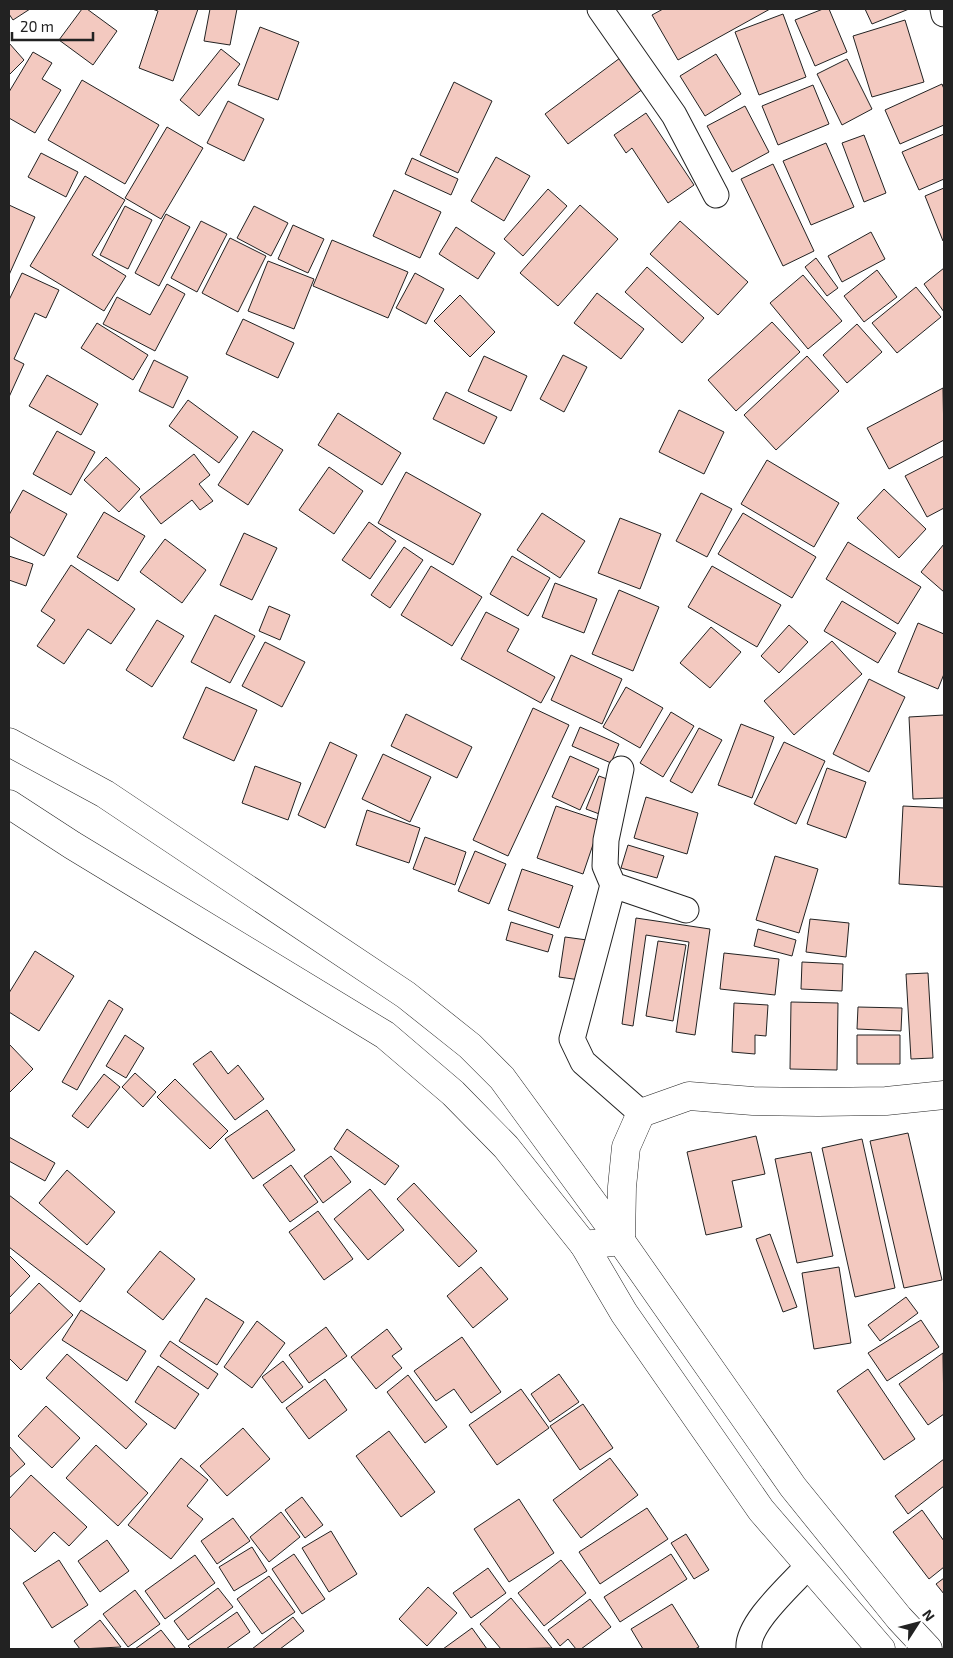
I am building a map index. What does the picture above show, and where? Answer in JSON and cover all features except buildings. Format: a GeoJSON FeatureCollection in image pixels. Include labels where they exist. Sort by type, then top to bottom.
{"type":"FeatureCollection","features":[{"type":"Feature","properties":{"kind":"main road"},"geometry":{"type":"LineString","coordinates":[[9,742],[104,794],[406,995],[470,1046],[502,1078],[621,1241],[792,1487],[899,1618],[928,1649]]}},
{"type":"Feature","properties":{"kind":"main road"},"geometry":{"type":"LineString","coordinates":[[9,804],[72,845],[385,1035],[453,1093],[506,1147],[584,1246],[624,1313],[761,1510],[881,1649]]}},
{"type":"Feature","properties":{"kind":"main road"},"geometry":{"type":"LineString","coordinates":[[621,1241],[622,1187],[626,1147],[641,1113],[689,1096],[753,1101],[818,1102],[886,1101],[944,1095]]}},
{"type":"Feature","properties":{"kind":"main road"},"geometry":{"type":"LineString","coordinates":[[584,1246],[621,1241]]}},
{"type":"Feature","properties":{"kind":"street"},"geometry":{"type":"LineString","coordinates":[[600,9],[674,115],[716,195]]}},
{"type":"Feature","properties":{"kind":"street"},"geometry":{"type":"LineString","coordinates":[[943,9],[944,14]]}},
{"type":"Feature","properties":{"kind":"street"},"geometry":{"type":"LineString","coordinates":[[621,769],[606,840],[605,866],[613,885],[572,1039],[583,1062],[641,1113]]}},
{"type":"Feature","properties":{"kind":"street"},"geometry":{"type":"LineString","coordinates":[[613,885],[686,910]]}},
{"type":"Feature","properties":{"kind":"street"},"geometry":{"type":"LineString","coordinates":[[749,1649],[749,1643],[758,1623],[808,1566]]}}]}
